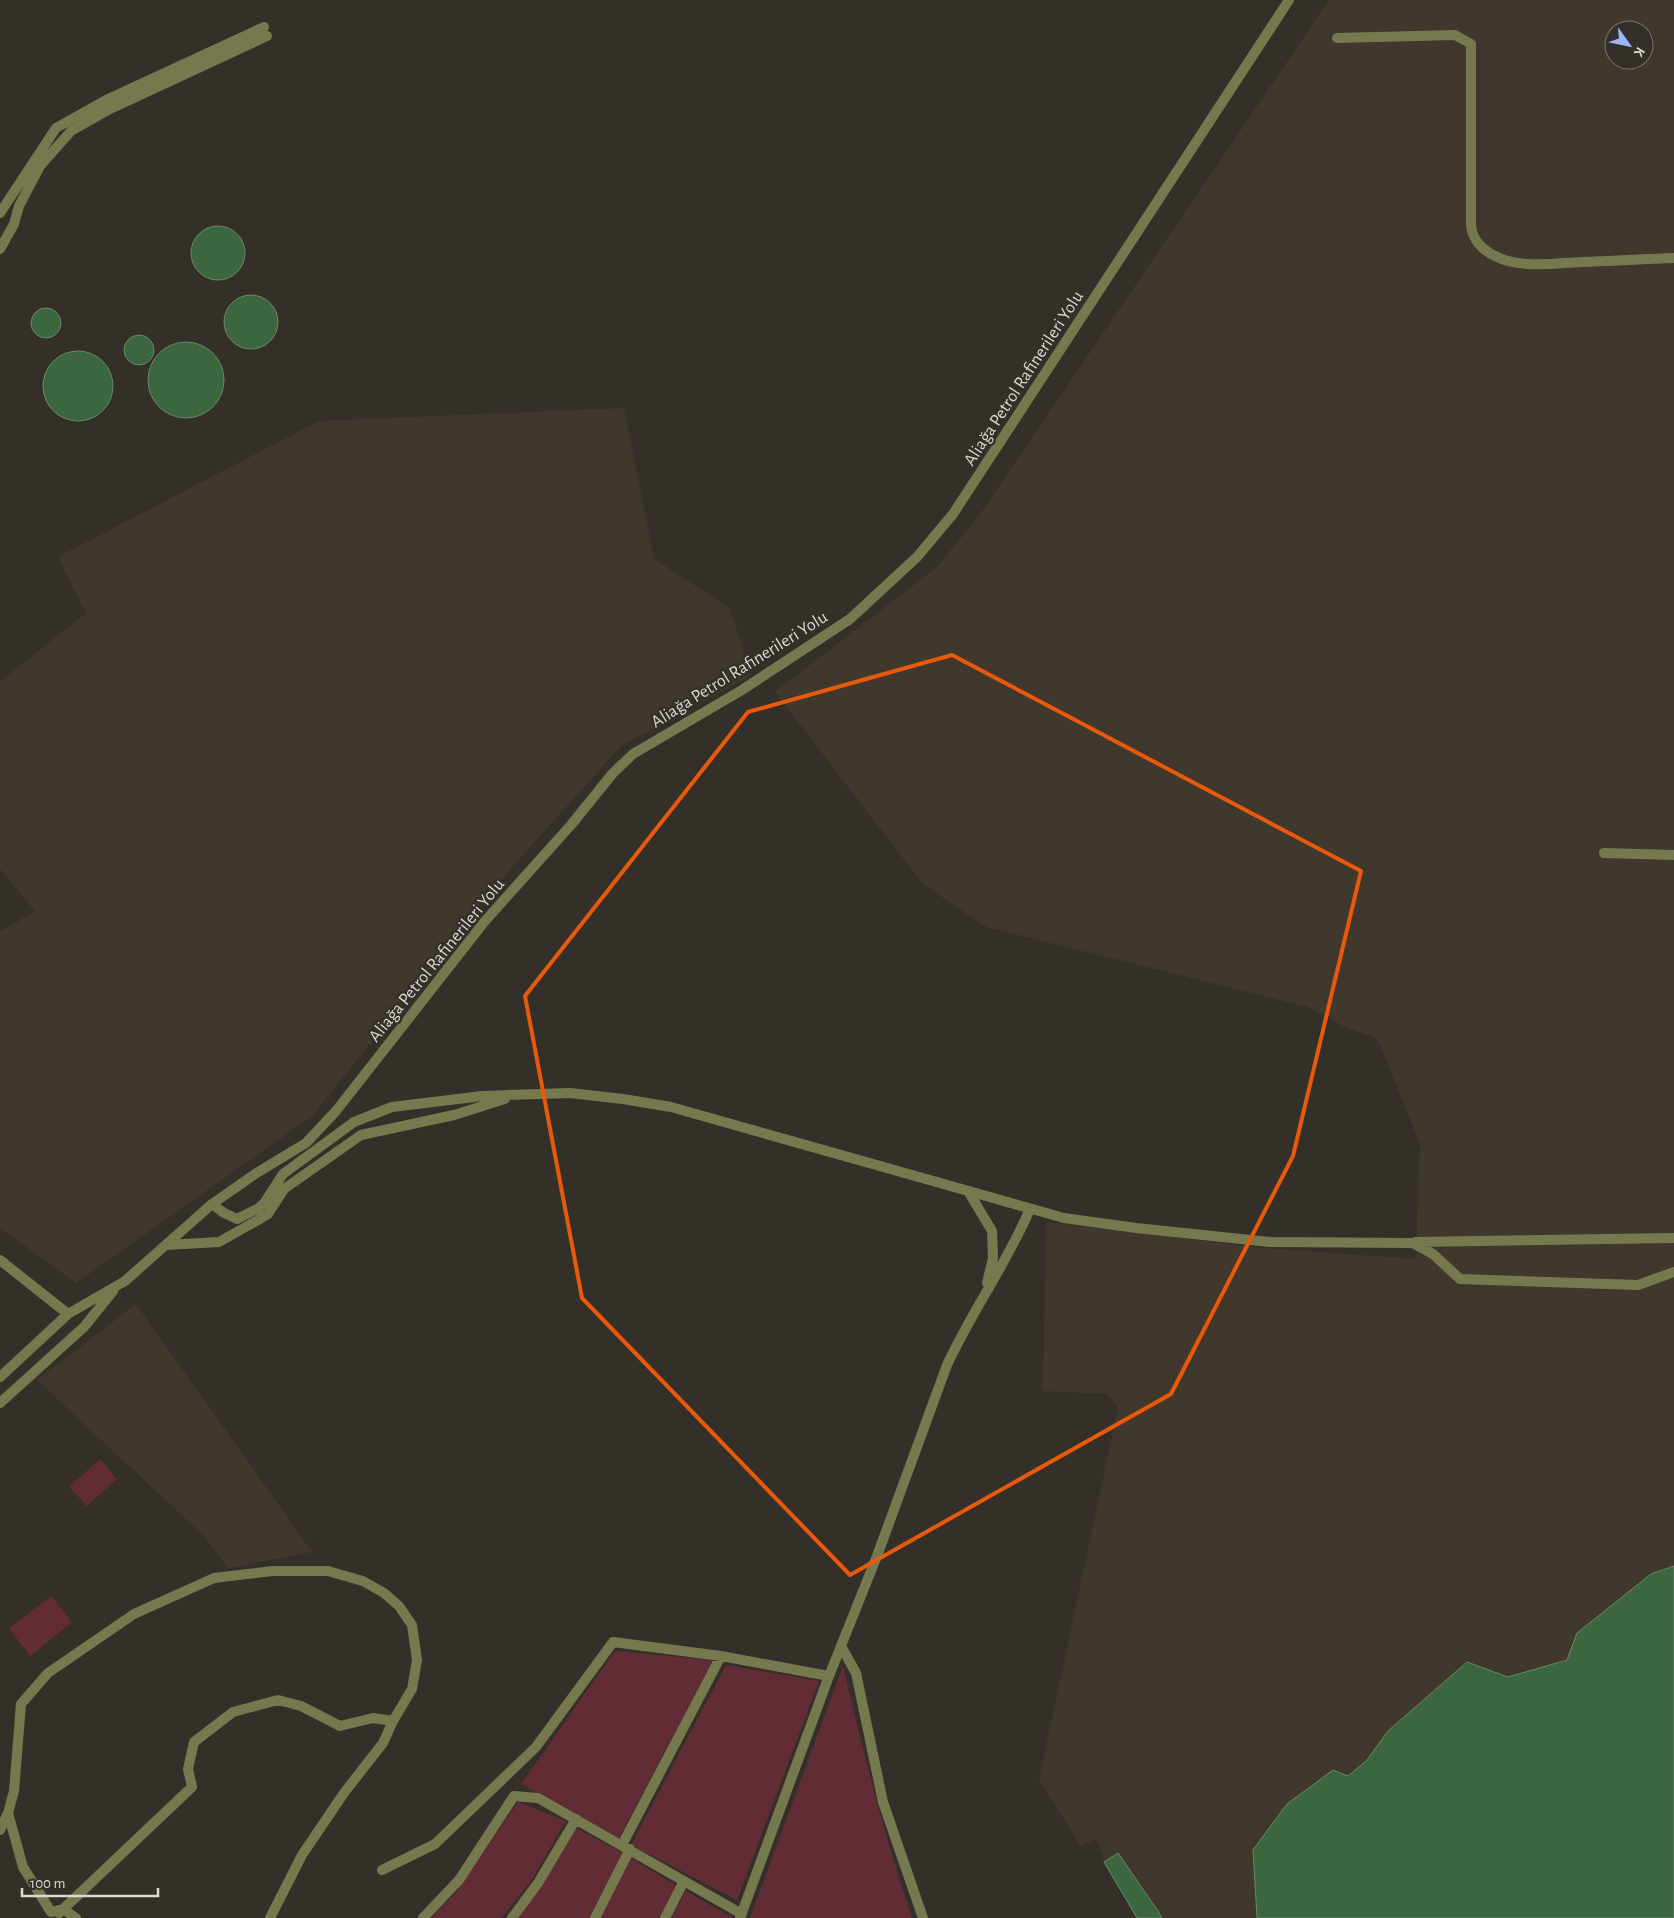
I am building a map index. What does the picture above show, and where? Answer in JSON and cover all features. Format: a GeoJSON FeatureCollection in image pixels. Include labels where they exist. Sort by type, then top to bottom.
{"type":"FeatureCollection","features":[{"type":"Feature","properties":{"kind":"street","name":"Aliağa Petrol Rafinerileri Yolu"},"geometry":{"type":"LineString","coordinates":[[117,1286],[212,1204],[255,1174],[306,1143],[336,1111],[485,921],[571,825],[613,773],[633,754],[742,690],[850,619],[917,557],[953,514],[1289,0]]}},
{"type":"Feature","properties":{"kind":"street"},"geometry":{"type":"LineString","coordinates":[[0,213],[56,128],[106,100],[265,31],[110,109],[71,131],[40,166],[19,206],[14,224],[0,249]]}},
{"type":"Feature","properties":{"kind":"street"},"geometry":{"type":"LineString","coordinates":[[1337,38],[1455,35],[1471,44],[1470,224],[1474,238],[1485,250],[1503,259],[1534,264],[1674,258]]}},
{"type":"Feature","properties":{"kind":"street"},"geometry":{"type":"LineString","coordinates":[[1604,853],[1674,855]]}},
{"type":"Feature","properties":{"kind":"street"},"geometry":{"type":"LineString","coordinates":[[212,1204],[224,1213],[237,1219],[259,1208],[266,1202],[283,1174],[354,1122],[392,1107],[482,1096],[570,1093],[671,1107],[1030,1209],[1064,1218],[1102,1224],[1270,1242],[1674,1238]]}},
{"type":"Feature","properties":{"kind":"street"},"geometry":{"type":"LineString","coordinates":[[166,1245],[219,1242],[268,1214],[284,1189],[361,1135],[454,1115],[513,1096]]}},
{"type":"Feature","properties":{"kind":"street"},"geometry":{"type":"LineString","coordinates":[[338,1134],[346,1146]]}},
{"type":"Feature","properties":{"kind":"street"},"geometry":{"type":"LineString","coordinates":[[320,1148],[327,1159]]}},
{"type":"Feature","properties":{"kind":"street"},"geometry":{"type":"LineString","coordinates":[[300,1162],[307,1173]]}},
{"type":"Feature","properties":{"kind":"street"},"geometry":{"type":"LineString","coordinates":[[968,1191],[992,1231],[993,1258],[985,1293]]}},
{"type":"Feature","properties":{"kind":"street"},"geometry":{"type":"LineString","coordinates":[[423,1918],[459,1880],[514,1796],[538,1798],[626,1847],[741,1916],[829,1676],[877,1556],[938,1389],[958,1342],[1020,1232],[1030,1209]]}},
{"type":"Feature","properties":{"kind":"street"},"geometry":{"type":"LineString","coordinates":[[1413,1242],[1434,1254],[1460,1279],[1638,1285],[1674,1272]]}},
{"type":"Feature","properties":{"kind":"street"},"geometry":{"type":"LineString","coordinates":[[0,1260],[68,1314]]}},
{"type":"Feature","properties":{"kind":"street"},"geometry":{"type":"LineString","coordinates":[[0,1377],[68,1314],[117,1286]]}},
{"type":"Feature","properties":{"kind":"street"},"geometry":{"type":"LineString","coordinates":[[0,1402],[84,1327],[117,1286]]}},
{"type":"Feature","properties":{"kind":"street"},"geometry":{"type":"LineString","coordinates":[[0,1830],[8,1813],[14,1791],[21,1704],[48,1672],[134,1614],[214,1578],[272,1571],[328,1571],[363,1580],[399,1606],[412,1625],[417,1660],[412,1689],[393,1721],[383,1744],[344,1793],[302,1855],[270,1918]]}},
{"type":"Feature","properties":{"kind":"street"},"geometry":{"type":"LineString","coordinates":[[382,1870],[435,1844],[536,1747],[613,1642],[721,1656],[829,1676]]}},
{"type":"Feature","properties":{"kind":"street"},"geometry":{"type":"LineString","coordinates":[[841,1646],[856,1673],[883,1802],[923,1918]]}},
{"type":"Feature","properties":{"kind":"street"},"geometry":{"type":"LineString","coordinates":[[595,1918],[626,1847],[721,1656]]}},
{"type":"Feature","properties":{"kind":"street"},"geometry":{"type":"LineString","coordinates":[[54,1918],[192,1787],[188,1769],[194,1742],[233,1712],[278,1700],[301,1706],[340,1726],[373,1718],[393,1721]]}},
{"type":"Feature","properties":{"kind":"street"},"geometry":{"type":"LineString","coordinates":[[8,1813],[23,1867],[51,1912],[63,1909],[76,1918]]}},
{"type":"Feature","properties":{"kind":"street"},"geometry":{"type":"LineString","coordinates":[[512,1918],[538,1883],[576,1819]]}},
{"type":"Feature","properties":{"kind":"street"},"geometry":{"type":"LineString","coordinates":[[665,1918],[684,1881]]}},
{"type":"Feature","properties":{"kind":"highlighted area"},"geometry":{"type":"Polygon","coordinates":[[[952,655],[1361,871],[1293,1156],[1171,1394],[850,1575],[582,1298],[525,996],[748,712],[952,655]]]}},
{"type":"Feature","properties":{"kind":"shaded area"},"geometry":{"type":"Polygon","coordinates":[[[1329,0],[1674,0],[1674,1566],[1651,1574],[1577,1633],[1567,1660],[1508,1677],[1466,1663],[1388,1731],[1367,1760],[1348,1776],[1333,1771],[1253,1850],[1257,1918],[1162,1918],[1118,1854],[1104,1862],[1096,1839],[1081,1846],[1039,1780],[1118,1408],[1107,1394],[1043,1391],[1046,1222],[1264,1248],[1416,1259],[1420,1144],[1377,1038],[1349,1029],[1308,1007],[986,927],[923,884],[775,692],[937,567],[981,513],[1329,0]]]}},
{"type":"Feature","properties":{"kind":"shaded area"},"geometry":{"type":"Polygon","coordinates":[[[213,226],[223,226],[237,234],[243,243],[245,253],[243,263],[237,272],[223,280],[213,280],[203,275],[196,268],[191,258],[191,248],[196,238],[203,231],[213,226]]]}},
{"type":"Feature","properties":{"kind":"shaded area"},"geometry":{"type":"Polygon","coordinates":[[[251,295],[261,297],[270,303],[276,312],[278,322],[276,332],[270,341],[261,347],[251,349],[241,347],[232,341],[226,332],[224,322],[226,312],[232,303],[241,297],[251,295]]]}},
{"type":"Feature","properties":{"kind":"shaded area"},"geometry":{"type":"Polygon","coordinates":[[[46,308],[57,312],[61,323],[57,334],[46,338],[35,334],[31,323],[35,312],[46,308]]]}},
{"type":"Feature","properties":{"kind":"shaded area"},"geometry":{"type":"Polygon","coordinates":[[[139,335],[150,339],[154,350],[150,361],[139,365],[128,361],[124,350],[128,339],[139,335]]]}},
{"type":"Feature","properties":{"kind":"shaded area"},"geometry":{"type":"Polygon","coordinates":[[[186,342],[201,345],[213,353],[221,365],[224,380],[221,395],[213,407],[201,415],[186,418],[171,415],[159,407],[151,395],[148,380],[151,365],[159,353],[171,345],[186,342]]]}},
{"type":"Feature","properties":{"kind":"shaded area"},"geometry":{"type":"Polygon","coordinates":[[[85,351],[98,357],[107,366],[111,372],[113,386],[111,400],[103,411],[92,419],[71,421],[64,419],[53,411],[45,400],[43,379],[45,372],[53,361],[64,353],[85,351]]]}},
{"type":"Feature","properties":{"kind":"shaded area"},"geometry":{"type":"Polygon","coordinates":[[[624,408],[654,559],[730,608],[751,675],[621,746],[512,867],[312,1116],[76,1283],[0,1228],[0,932],[35,911],[0,869],[0,682],[86,613],[58,557],[319,421],[624,408]]]}},
{"type":"Feature","properties":{"kind":"shaded area"},"geometry":{"type":"Polygon","coordinates":[[[136,1304],[312,1552],[228,1568],[204,1536],[37,1380],[136,1304]]]}},
{"type":"Feature","properties":{"kind":"shaded area"},"geometry":{"type":"Polygon","coordinates":[[[100,1459],[117,1479],[87,1506],[69,1487],[100,1459]]]}},
{"type":"Feature","properties":{"kind":"shaded area"},"geometry":{"type":"Polygon","coordinates":[[[1674,1566],[1674,1918],[1257,1918],[1253,1850],[1287,1804],[1333,1770],[1348,1776],[1367,1760],[1388,1731],[1467,1662],[1508,1677],[1567,1660],[1577,1633],[1651,1574],[1674,1566]]]}},
{"type":"Feature","properties":{"kind":"shaded area"},"geometry":{"type":"Polygon","coordinates":[[[51,1596],[72,1622],[30,1656],[9,1628],[51,1596]]]}},
{"type":"Feature","properties":{"kind":"shaded area"},"geometry":{"type":"Polygon","coordinates":[[[615,1651],[713,1660],[619,1838],[521,1784],[615,1651]]]}},
{"type":"Feature","properties":{"kind":"shaded area"},"geometry":{"type":"Polygon","coordinates":[[[726,1665],[819,1681],[737,1900],[631,1845],[726,1665]]]}},
{"type":"Feature","properties":{"kind":"shaded area"},"geometry":{"type":"Polygon","coordinates":[[[843,1666],[892,1856],[912,1918],[750,1918],[843,1666]]]}},
{"type":"Feature","properties":{"kind":"shaded area"},"geometry":{"type":"Polygon","coordinates":[[[518,1802],[566,1821],[531,1881],[501,1918],[431,1918],[455,1894],[518,1802]]]}},
{"type":"Feature","properties":{"kind":"shaded area"},"geometry":{"type":"Polygon","coordinates":[[[577,1828],[623,1853],[589,1918],[518,1918],[577,1828]]]}},
{"type":"Feature","properties":{"kind":"shaded area"},"geometry":{"type":"Polygon","coordinates":[[[1118,1853],[1162,1918],[1137,1918],[1104,1862],[1118,1853]]]}},
{"type":"Feature","properties":{"kind":"shaded area"},"geometry":{"type":"Polygon","coordinates":[[[631,1858],[677,1886],[659,1918],[600,1918],[631,1858]]]}},
{"type":"Feature","properties":{"kind":"shaded area"},"geometry":{"type":"Polygon","coordinates":[[[686,1891],[733,1918],[671,1918],[686,1891]]]}}]}
